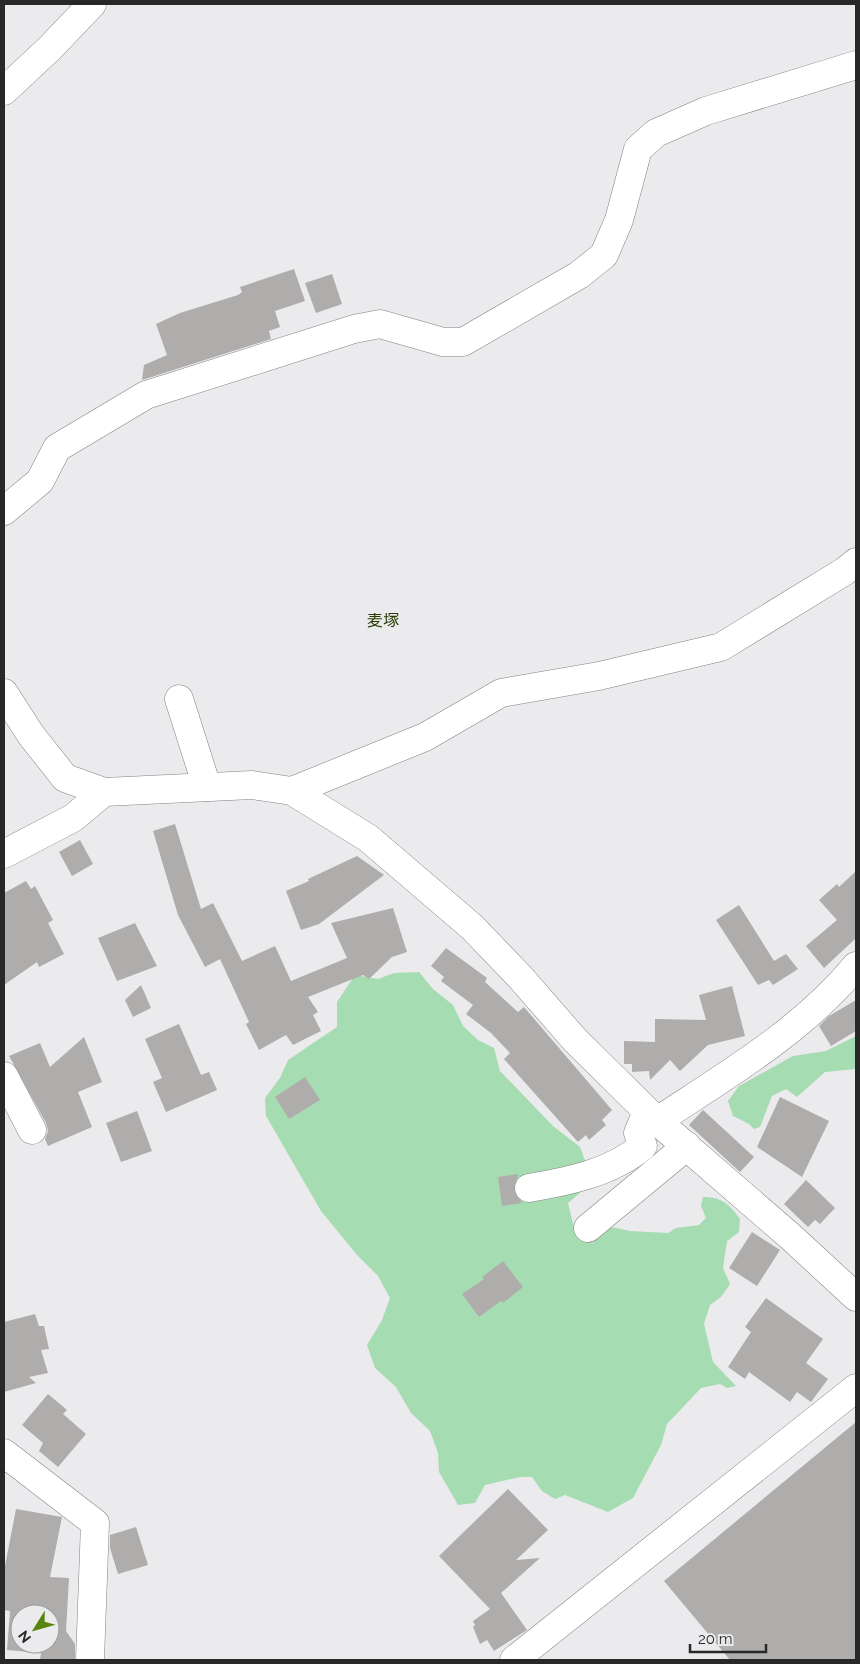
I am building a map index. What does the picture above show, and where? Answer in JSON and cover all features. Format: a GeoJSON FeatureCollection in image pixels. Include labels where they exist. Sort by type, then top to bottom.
{"type":"FeatureCollection","features":[{"type":"Feature","properties":{"kind":"street"},"geometry":{"type":"LineString","coordinates":[[4,90],[50,48],[92,4]]}},
{"type":"Feature","properties":{"kind":"street"},"geometry":{"type":"LineString","coordinates":[[4,511],[40,481],[57,448],[146,395],[354,329],[380,324],[442,342],[464,342],[579,275],[604,255],[619,220],[638,149],[656,134],[706,111],[856,65]]}},
{"type":"Feature","properties":{"kind":"street"},"geometry":{"type":"LineString","coordinates":[[292,791],[425,738],[501,693],[599,676],[721,647],[845,571],[856,562]]}},
{"type":"Feature","properties":{"kind":"street"},"geometry":{"type":"LineString","coordinates":[[4,693],[31,735],[65,778],[104,792],[252,785],[292,791],[368,838],[472,927],[521,978],[575,1040],[652,1116],[856,1297]]}},
{"type":"Feature","properties":{"kind":"street"},"geometry":{"type":"LineString","coordinates":[[179,699],[207,787]]}},
{"type":"Feature","properties":{"kind":"street"},"geometry":{"type":"LineString","coordinates":[[4,854],[73,818],[104,792]]}},
{"type":"Feature","properties":{"kind":"street"},"geometry":{"type":"LineString","coordinates":[[529,1188],[585,1176],[604,1169],[636,1152],[643,1146],[638,1133],[652,1116],[746,1063],[790,1029],[856,966]]}},
{"type":"Feature","properties":{"kind":"street"},"geometry":{"type":"LineString","coordinates":[[4,1076],[32,1130]]}},
{"type":"Feature","properties":{"kind":"street"},"geometry":{"type":"LineString","coordinates":[[588,1228],[686,1146]]}},
{"type":"Feature","properties":{"kind":"street"},"geometry":{"type":"LineString","coordinates":[[514,1660],[856,1388]]}},
{"type":"Feature","properties":{"kind":"street"},"geometry":{"type":"LineString","coordinates":[[4,1453],[95,1523],[90,1660]]}},
{"type":"Feature","properties":{"kind":"green space"},"geometry":{"type":"Polygon","coordinates":[[[419,972],[433,989],[453,1005],[463,1026],[478,1040],[494,1048],[500,1071],[553,1126],[580,1147],[586,1163],[581,1192],[568,1203],[576,1235],[592,1243],[611,1227],[630,1231],[668,1233],[676,1228],[699,1225],[706,1218],[701,1206],[703,1197],[715,1198],[724,1202],[740,1219],[739,1232],[727,1241],[723,1268],[730,1284],[721,1297],[710,1305],[704,1324],[713,1362],[736,1386],[727,1388],[720,1384],[701,1388],[667,1424],[661,1445],[633,1498],[608,1512],[565,1495],[555,1499],[542,1491],[532,1477],[520,1477],[485,1485],[475,1503],[458,1505],[439,1472],[438,1453],[430,1431],[411,1413],[396,1387],[375,1368],[367,1345],[382,1320],[390,1298],[378,1276],[357,1255],[321,1211],[266,1116],[265,1098],[280,1078],[288,1060],[337,1027],[337,1002],[355,975],[378,979],[394,973],[419,972]]]}},
{"type":"Feature","properties":{"kind":"green space"},"geometry":{"type":"Polygon","coordinates":[[[856,1036],[856,1069],[825,1072],[797,1097],[786,1089],[772,1096],[760,1127],[754,1129],[749,1124],[733,1116],[728,1101],[739,1086],[793,1056],[826,1051],[856,1036]]]}},
{"type":"Feature","properties":{"kind":"building"},"geometry":{"type":"Polygon","coordinates":[[[294,269],[305,301],[275,311],[280,327],[269,331],[271,339],[142,380],[144,365],[167,355],[156,324],[180,313],[238,295],[242,292],[240,287],[294,269]]]}},
{"type":"Feature","properties":{"kind":"building"},"geometry":{"type":"Polygon","coordinates":[[[332,274],[342,304],[316,313],[305,283],[332,274]]]}},
{"type":"Feature","properties":{"kind":"building"},"geometry":{"type":"Polygon","coordinates":[[[175,824],[201,909],[213,903],[242,961],[275,946],[291,981],[347,958],[331,923],[393,908],[407,952],[392,957],[369,979],[363,975],[308,997],[318,1012],[313,1015],[321,1031],[293,1045],[286,1035],[259,1050],[246,1024],[249,1022],[220,959],[205,967],[178,915],[153,831],[175,824]]]}},
{"type":"Feature","properties":{"kind":"building"},"geometry":{"type":"Polygon","coordinates":[[[80,840],[93,864],[72,876],[59,852],[80,840]]]}},
{"type":"Feature","properties":{"kind":"building"},"geometry":{"type":"Polygon","coordinates":[[[357,856],[384,875],[319,924],[301,930],[286,891],[357,856]]]}},
{"type":"Feature","properties":{"kind":"building"},"geometry":{"type":"Polygon","coordinates":[[[856,871],[856,941],[855,939],[824,968],[806,946],[837,920],[819,900],[837,884],[839,887],[856,871]]]}},
{"type":"Feature","properties":{"kind":"building"},"geometry":{"type":"Polygon","coordinates":[[[26,881],[31,889],[35,886],[53,920],[48,923],[64,954],[39,967],[37,962],[4,985],[4,893],[26,881]]]}},
{"type":"Feature","properties":{"kind":"building"},"geometry":{"type":"Polygon","coordinates":[[[739,905],[774,961],[786,954],[798,969],[773,985],[769,980],[758,985],[716,920],[739,905]]]}},
{"type":"Feature","properties":{"kind":"building"},"geometry":{"type":"Polygon","coordinates":[[[135,923],[157,966],[117,981],[98,938],[135,923]]]}},
{"type":"Feature","properties":{"kind":"building"},"geometry":{"type":"Polygon","coordinates":[[[446,948],[487,978],[485,982],[518,1012],[524,1007],[612,1110],[602,1120],[606,1125],[589,1140],[586,1135],[578,1142],[504,1059],[510,1053],[491,1033],[466,1014],[473,1005],[441,981],[444,977],[431,966],[446,948]]]}},
{"type":"Feature","properties":{"kind":"building"},"geometry":{"type":"Polygon","coordinates":[[[141,985],[151,1008],[133,1017],[125,1000],[141,985]]]}},
{"type":"Feature","properties":{"kind":"building"},"geometry":{"type":"Polygon","coordinates":[[[732,986],[745,1036],[708,1045],[680,1071],[670,1060],[650,1080],[649,1071],[632,1072],[632,1064],[624,1064],[624,1041],[655,1042],[655,1019],[706,1020],[699,995],[732,986]]]}},
{"type":"Feature","properties":{"kind":"building"},"geometry":{"type":"Polygon","coordinates":[[[856,1000],[856,1031],[831,1046],[819,1026],[829,1016],[856,1000]]]}},
{"type":"Feature","properties":{"kind":"building"},"geometry":{"type":"Polygon","coordinates":[[[179,1024],[201,1075],[209,1072],[217,1090],[166,1112],[153,1082],[162,1078],[145,1039],[179,1024]]]}},
{"type":"Feature","properties":{"kind":"building"},"geometry":{"type":"Polygon","coordinates":[[[84,1037],[102,1082],[78,1092],[92,1127],[48,1146],[45,1139],[48,1131],[46,1123],[9,1056],[40,1043],[50,1067],[84,1037]]]}},
{"type":"Feature","properties":{"kind":"building"},"geometry":{"type":"Polygon","coordinates":[[[305,1077],[320,1100],[289,1119],[275,1097],[305,1077]]]}},
{"type":"Feature","properties":{"kind":"building"},"geometry":{"type":"Polygon","coordinates":[[[780,1097],[829,1121],[802,1177],[757,1147],[780,1097]]]}},
{"type":"Feature","properties":{"kind":"building"},"geometry":{"type":"Polygon","coordinates":[[[703,1110],[754,1157],[740,1172],[689,1125],[703,1110]]]}},
{"type":"Feature","properties":{"kind":"building"},"geometry":{"type":"Polygon","coordinates":[[[137,1111],[152,1151],[121,1162],[106,1123],[137,1111]]]}},
{"type":"Feature","properties":{"kind":"building"},"geometry":{"type":"Polygon","coordinates":[[[518,1174],[514,1190],[522,1203],[502,1206],[498,1177],[518,1174]]]}},
{"type":"Feature","properties":{"kind":"building"},"geometry":{"type":"Polygon","coordinates":[[[806,1180],[835,1208],[820,1224],[815,1220],[808,1227],[784,1204],[806,1180]]]}},
{"type":"Feature","properties":{"kind":"building"},"geometry":{"type":"Polygon","coordinates":[[[752,1232],[780,1250],[757,1286],[729,1268],[752,1232]]]}},
{"type":"Feature","properties":{"kind":"building"},"geometry":{"type":"Polygon","coordinates":[[[503,1261],[523,1287],[503,1303],[501,1301],[479,1317],[462,1294],[484,1279],[482,1277],[503,1261]]]}},
{"type":"Feature","properties":{"kind":"building"},"geometry":{"type":"Polygon","coordinates":[[[766,1298],[823,1339],[806,1363],[828,1379],[811,1402],[797,1392],[790,1402],[749,1372],[745,1379],[728,1367],[751,1332],[745,1327],[766,1298]]]}},
{"type":"Feature","properties":{"kind":"building"},"geometry":{"type":"Polygon","coordinates":[[[35,1314],[39,1326],[44,1326],[49,1349],[41,1350],[48,1373],[29,1377],[36,1383],[4,1392],[4,1322],[35,1314]]]}},
{"type":"Feature","properties":{"kind":"building"},"geometry":{"type":"Polygon","coordinates":[[[48,1394],[67,1410],[63,1414],[86,1434],[58,1467],[39,1451],[43,1443],[22,1425],[48,1394]]]}},
{"type":"Feature","properties":{"kind":"building"},"geometry":{"type":"Polygon","coordinates":[[[856,1422],[856,1660],[730,1660],[664,1581],[856,1422]]]}},
{"type":"Feature","properties":{"kind":"building"},"geometry":{"type":"Polygon","coordinates":[[[508,1489],[548,1530],[516,1560],[540,1558],[501,1593],[527,1630],[494,1651],[487,1640],[480,1644],[473,1627],[475,1625],[473,1621],[490,1609],[439,1556],[508,1489]]]}},
{"type":"Feature","properties":{"kind":"building"},"geometry":{"type":"Polygon","coordinates":[[[16,1509],[62,1517],[50,1577],[69,1578],[66,1631],[75,1644],[75,1660],[40,1660],[41,1654],[60,1654],[60,1604],[10,1604],[10,1611],[4,1610],[4,1571],[16,1509]]]}},
{"type":"Feature","properties":{"kind":"building"},"geometry":{"type":"Polygon","coordinates":[[[136,1527],[148,1565],[118,1574],[110,1548],[110,1535],[136,1527]]]}},
{"type":"Feature","properties":{"kind":"building"},"geometry":{"type":"Polygon","coordinates":[[[10,1611],[10,1650],[7,1650],[10,1611]]]}},
{"type":"Feature","properties":{"kind":"district","name":"麦塚"},"geometry":{"type":"Point","coordinates":[383,620]}}]}
